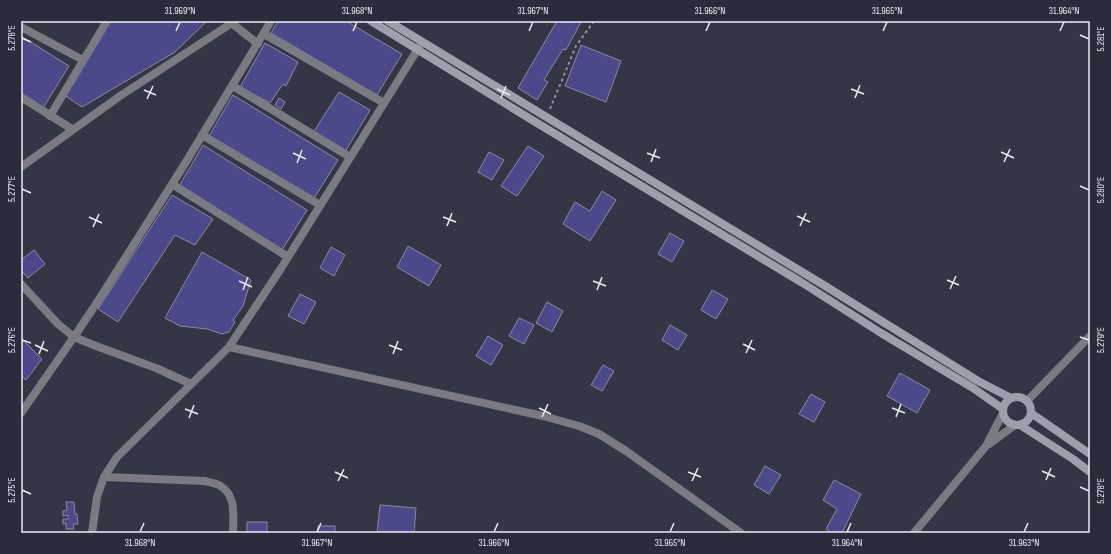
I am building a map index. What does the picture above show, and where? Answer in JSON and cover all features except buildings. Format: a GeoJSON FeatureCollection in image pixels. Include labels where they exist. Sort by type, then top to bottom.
{"type":"FeatureCollection","features":[{"type":"Feature","properties":{"kind":"main road"},"geometry":{"type":"LineString","coordinates":[[370,21],[806,285],[973,388],[1003,411]]}},
{"type":"Feature","properties":{"kind":"main road"},"geometry":{"type":"LineString","coordinates":[[388,21],[822,284],[978,381],[1011,398],[1019,397],[1027,401],[1030,404],[1031,413],[1028,421],[1017,425]]}},
{"type":"Feature","properties":{"kind":"main road"},"geometry":{"type":"LineString","coordinates":[[1011,398],[1004,405],[1003,411],[1006,420],[1017,425],[1073,459],[1090,472]]}},
{"type":"Feature","properties":{"kind":"main road"},"geometry":{"type":"LineString","coordinates":[[1031,413],[1090,454]]}},
{"type":"Feature","properties":{"kind":"street"},"geometry":{"type":"LineString","coordinates":[[50,116],[107,21]]}},
{"type":"Feature","properties":{"kind":"street"},"geometry":{"type":"LineString","coordinates":[[21,413],[74,337],[172,184],[233,86],[271,21]]}},
{"type":"Feature","properties":{"kind":"street"},"geometry":{"type":"LineString","coordinates":[[21,167],[120,96],[232,22],[258,44]]}},
{"type":"Feature","properties":{"kind":"street"},"geometry":{"type":"LineString","coordinates":[[21,27],[83,60]]}},
{"type":"Feature","properties":{"kind":"street"},"geometry":{"type":"LineString","coordinates":[[264,34],[384,103]]}},
{"type":"Feature","properties":{"kind":"street"},"geometry":{"type":"LineString","coordinates":[[92,533],[96,497],[104,477],[117,457],[229,347],[288,257],[423,42]]}},
{"type":"Feature","properties":{"kind":"street"},"geometry":{"type":"LineString","coordinates":[[233,86],[350,157]]}},
{"type":"Feature","properties":{"kind":"street"},"geometry":{"type":"LineString","coordinates":[[21,97],[72,130]]}},
{"type":"Feature","properties":{"kind":"street"},"geometry":{"type":"LineString","coordinates":[[202,135],[320,205]]}},
{"type":"Feature","properties":{"kind":"street"},"geometry":{"type":"LineString","coordinates":[[172,184],[288,257]]}},
{"type":"Feature","properties":{"kind":"street"},"geometry":{"type":"LineString","coordinates":[[21,284],[58,324],[74,337],[156,368],[191,384]]}},
{"type":"Feature","properties":{"kind":"street"},"geometry":{"type":"LineString","coordinates":[[1027,401],[1090,336]]}},
{"type":"Feature","properties":{"kind":"street"},"geometry":{"type":"LineString","coordinates":[[229,347],[543,416],[579,426],[599,434],[626,451],[742,533]]}},
{"type":"Feature","properties":{"kind":"street"},"geometry":{"type":"LineString","coordinates":[[914,533],[986,446],[1003,411]]}},
{"type":"Feature","properties":{"kind":"street"},"geometry":{"type":"LineString","coordinates":[[986,446],[1017,425]]}},
{"type":"Feature","properties":{"kind":"street"},"geometry":{"type":"LineString","coordinates":[[104,477],[204,481],[218,485],[229,493],[234,506],[233,533]]}},
{"type":"Feature","properties":{"kind":"path"},"geometry":{"type":"LineString","coordinates":[[546,117],[576,46],[594,21]]}}]}
